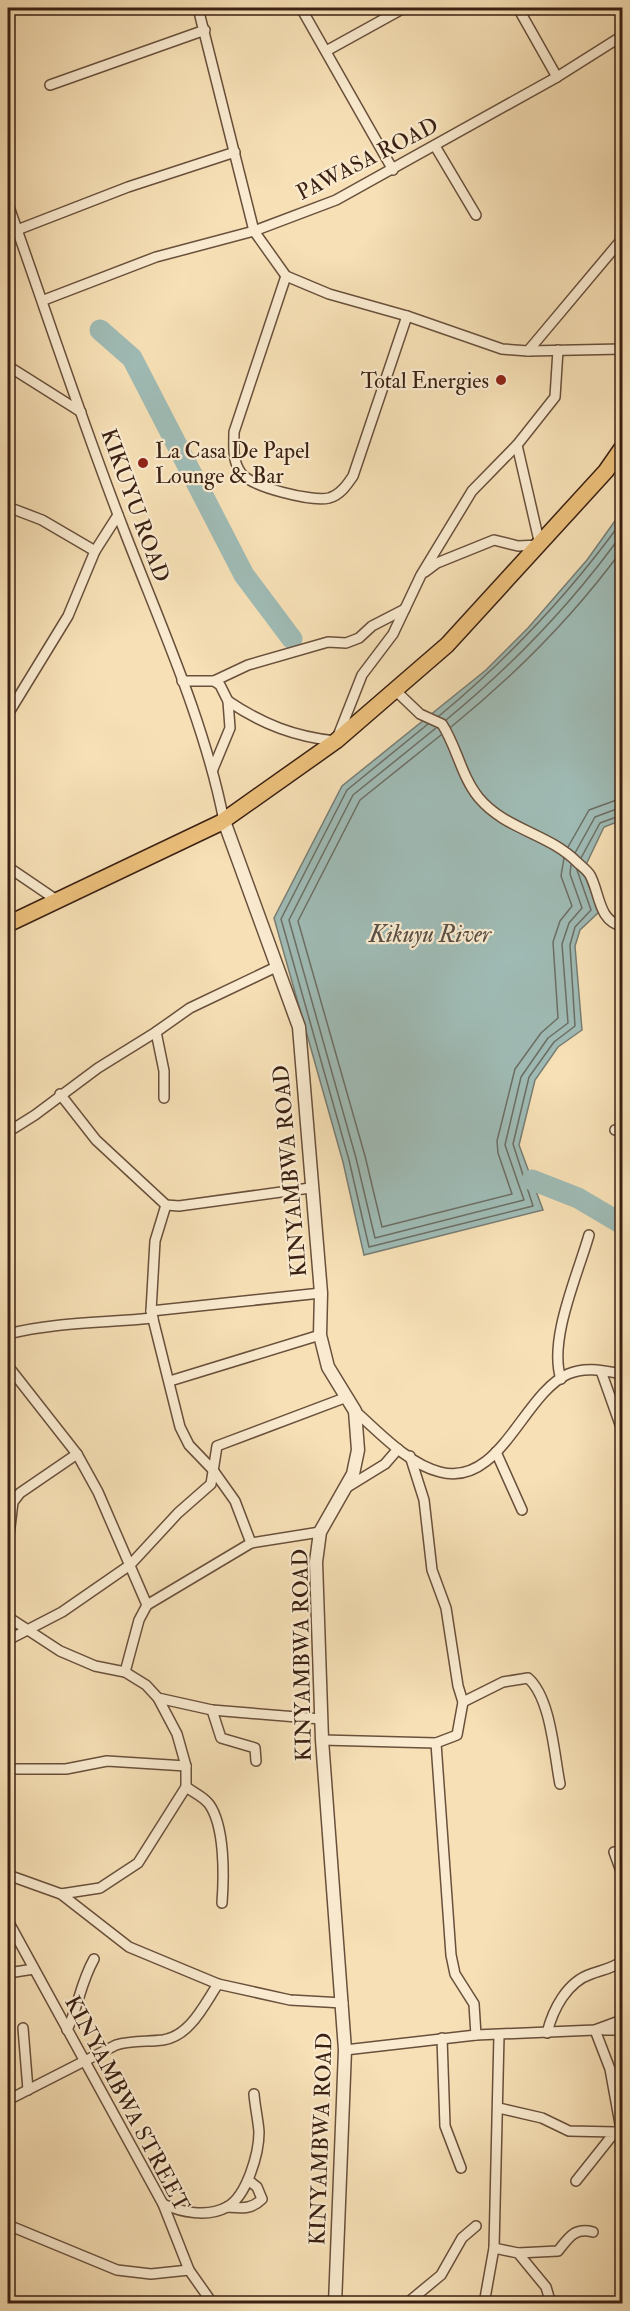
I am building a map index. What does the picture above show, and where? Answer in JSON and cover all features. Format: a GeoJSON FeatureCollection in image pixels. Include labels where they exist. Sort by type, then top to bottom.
{"type":"FeatureCollection","features":[{"type":"Feature","properties":{"kind":"highway"},"geometry":{"type":"LineString","coordinates":[[8,924],[225,820],[336,741],[447,645],[606,471],[622,448]]}},
{"type":"Feature","properties":{"kind":"street"},"geometry":{"type":"LineString","coordinates":[[198,8],[254,231],[286,276],[329,294],[407,316],[502,349],[528,351],[622,349]]}},
{"type":"Feature","properties":{"kind":"street"},"geometry":{"type":"LineString","coordinates":[[302,8],[328,50],[393,170]]}},
{"type":"Feature","properties":{"kind":"street"},"geometry":{"type":"LineString","coordinates":[[328,50],[404,8]]}},
{"type":"Feature","properties":{"kind":"street"},"geometry":{"type":"LineString","coordinates":[[518,8],[557,77]]}},
{"type":"Feature","properties":{"kind":"street"},"geometry":{"type":"LineString","coordinates":[[50,85],[205,30]]}},
{"type":"Feature","properties":{"kind":"street","name":"PAWASA ROAD"},"geometry":{"type":"LineString","coordinates":[[44,300],[156,257],[254,231],[336,200],[557,77],[622,36]]}},
{"type":"Feature","properties":{"kind":"street"},"geometry":{"type":"LineString","coordinates":[[435,146],[476,214]]}},
{"type":"Feature","properties":{"kind":"street"},"geometry":{"type":"LineString","coordinates":[[17,231],[128,187],[235,152]]}},
{"type":"Feature","properties":{"kind":"street","name":"KIKUYU ROAD"},"geometry":{"type":"LineString","coordinates":[[8,204],[44,300],[118,515],[182,681],[213,769],[225,820]]}},
{"type":"Feature","properties":{"kind":"street"},"geometry":{"type":"LineString","coordinates":[[528,351],[622,239]]}},
{"type":"Feature","properties":{"kind":"street"},"geometry":{"type":"LineString","coordinates":[[286,276],[234,432],[234,457],[239,471],[248,481],[311,499],[330,498],[343,490],[353,476],[407,316]]}},
{"type":"Feature","properties":{"kind":"street"},"geometry":{"type":"LineString","coordinates":[[228,701],[271,726],[295,734],[336,741],[362,675],[393,634],[421,575],[472,491],[517,446],[555,397],[558,350]]}},
{"type":"Feature","properties":{"kind":"street"},"geometry":{"type":"LineString","coordinates":[[8,366],[81,412]]}},
{"type":"Feature","properties":{"kind":"street"},"geometry":{"type":"LineString","coordinates":[[421,575],[436,563],[494,540],[518,546],[540,545],[517,446]]}},
{"type":"Feature","properties":{"kind":"street"},"geometry":{"type":"LineString","coordinates":[[8,507],[42,520],[95,551]]}},
{"type":"Feature","properties":{"kind":"street"},"geometry":{"type":"LineString","coordinates":[[8,714],[68,616],[95,551],[118,515]]}},
{"type":"Feature","properties":{"kind":"street"},"geometry":{"type":"LineString","coordinates":[[182,681],[214,681],[248,666],[328,642],[346,643],[359,638],[372,626],[405,609]]}},
{"type":"Feature","properties":{"kind":"street"},"geometry":{"type":"LineString","coordinates":[[213,769],[223,750],[230,728],[228,701],[220,685],[214,681]]}},
{"type":"Feature","properties":{"kind":"street"},"geometry":{"type":"LineString","coordinates":[[396,691],[420,714],[442,724],[468,781],[493,813],[513,826],[549,841],[575,860],[590,874],[607,918],[622,926]]}},
{"type":"Feature","properties":{"kind":"street","name":"KINYAMBWA ROAD"},"geometry":{"type":"LineString","coordinates":[[225,820],[299,1027],[310,1188],[321,1293],[320,1335],[328,1367],[355,1411],[356,1464],[320,1532],[316,1581],[322,1740],[345,2050],[335,2304]]}},
{"type":"Feature","properties":{"kind":"street"},"geometry":{"type":"LineString","coordinates":[[8,867],[58,901]]}},
{"type":"Feature","properties":{"kind":"street"},"geometry":{"type":"LineString","coordinates":[[8,1132],[35,1115],[60,1094],[190,1008],[276,967]]}},
{"type":"Feature","properties":{"kind":"street"},"geometry":{"type":"LineString","coordinates":[[156,1032],[164,1071],[164,1098]]}},
{"type":"Feature","properties":{"kind":"street"},"geometry":{"type":"LineString","coordinates":[[60,1094],[103,1148],[166,1205],[179,1206],[310,1188]]}},
{"type":"Feature","properties":{"kind":"street"},"geometry":{"type":"LineString","coordinates":[[166,1205],[155,1241],[152,1314],[180,1427],[189,1445],[213,1470],[235,1501],[251,1543]]}},
{"type":"Feature","properties":{"kind":"street"},"geometry":{"type":"LineString","coordinates":[[561,1379],[557,1366],[561,1332],[590,1235]]}},
{"type":"Feature","properties":{"kind":"street"},"geometry":{"type":"LineString","coordinates":[[8,1334],[61,1323],[93,1324],[152,1314],[321,1293]]}},
{"type":"Feature","properties":{"kind":"street"},"geometry":{"type":"LineString","coordinates":[[170,1382],[320,1335]]}},
{"type":"Feature","properties":{"kind":"street"},"geometry":{"type":"LineString","coordinates":[[9,1370],[77,1454],[98,1492],[130,1565],[140,1581],[147,1605]]}},
{"type":"Feature","properties":{"kind":"street"},"geometry":{"type":"LineString","coordinates":[[355,1411],[398,1449],[440,1472],[454,1474],[474,1469],[496,1452],[532,1405],[561,1379],[579,1370],[622,1374]]}},
{"type":"Feature","properties":{"kind":"street"},"geometry":{"type":"LineString","coordinates":[[601,1371],[622,1430]]}},
{"type":"Feature","properties":{"kind":"street"},"geometry":{"type":"LineString","coordinates":[[8,1640],[62,1612],[130,1565],[178,1513],[211,1484],[217,1446],[347,1397]]}},
{"type":"Feature","properties":{"kind":"street"},"geometry":{"type":"LineString","coordinates":[[341,1491],[385,1464],[398,1449]]}},
{"type":"Feature","properties":{"kind":"street"},"geometry":{"type":"LineString","coordinates":[[496,1452],[522,1510]]}},
{"type":"Feature","properties":{"kind":"street"},"geometry":{"type":"LineString","coordinates":[[8,1544],[13,1502],[20,1493],[77,1454]]}},
{"type":"Feature","properties":{"kind":"street"},"geometry":{"type":"LineString","coordinates":[[322,1740],[436,1743],[457,1735],[463,1702],[458,1686],[446,1608],[432,1570],[426,1510],[410,1456]]}},
{"type":"Feature","properties":{"kind":"street"},"geometry":{"type":"LineString","coordinates":[[125,1672],[139,1620],[147,1605],[251,1543],[320,1532]]}},
{"type":"Feature","properties":{"kind":"street"},"geometry":{"type":"LineString","coordinates":[[8,1617],[60,1651],[95,1666],[125,1672],[146,1685],[158,1698],[177,1734],[186,1766],[186,1787],[138,1863],[100,1888],[61,1894]]}},
{"type":"Feature","properties":{"kind":"street"},"geometry":{"type":"LineString","coordinates":[[463,1702],[503,1682],[528,1678],[537,1686],[546,1713],[560,1784]]}},
{"type":"Feature","properties":{"kind":"street"},"geometry":{"type":"LineString","coordinates":[[158,1698],[212,1710],[321,1719]]}},
{"type":"Feature","properties":{"kind":"street"},"geometry":{"type":"LineString","coordinates":[[212,1710],[220,1738],[255,1748],[256,1761]]}},
{"type":"Feature","properties":{"kind":"street"},"geometry":{"type":"LineString","coordinates":[[436,1743],[451,1955],[455,1974],[474,2004],[476,2036]]}},
{"type":"Feature","properties":{"kind":"street"},"geometry":{"type":"LineString","coordinates":[[8,1769],[66,1769],[107,1761],[186,1766]]}},
{"type":"Feature","properties":{"kind":"street"},"geometry":{"type":"LineString","coordinates":[[186,1787],[207,1802],[215,1814],[224,1878],[222,1903]]}},
{"type":"Feature","properties":{"kind":"street"},"geometry":{"type":"LineString","coordinates":[[614,1852],[622,1874]]}},
{"type":"Feature","properties":{"kind":"street"},"geometry":{"type":"LineString","coordinates":[[8,1875],[61,1894],[129,1947],[218,1984],[290,2000],[343,2003]]}},
{"type":"Feature","properties":{"kind":"street","name":"KINYAMBWA STREET"},"geometry":{"type":"LineString","coordinates":[[8,1921],[163,2204],[189,2270],[213,2304]]}},
{"type":"Feature","properties":{"kind":"street"},"geometry":{"type":"LineString","coordinates":[[67,2030],[78,2008],[82,1980],[94,1959]]}},
{"type":"Feature","properties":{"kind":"street"},"geometry":{"type":"LineString","coordinates":[[547,2033],[555,2007],[575,1983],[622,1961]]}},
{"type":"Feature","properties":{"kind":"street"},"geometry":{"type":"LineString","coordinates":[[8,1973],[33,1969]]}},
{"type":"Feature","properties":{"kind":"street"},"geometry":{"type":"LineString","coordinates":[[8,2100],[83,2060],[131,2040],[162,2040],[177,2036],[191,2024],[218,1984]]}},
{"type":"Feature","properties":{"kind":"street"},"geometry":{"type":"LineString","coordinates":[[596,2030],[622,2020]]}},
{"type":"Feature","properties":{"kind":"street"},"geometry":{"type":"LineString","coordinates":[[23,2028],[27,2090]]}},
{"type":"Feature","properties":{"kind":"street"},"geometry":{"type":"LineString","coordinates":[[596,2030],[610,2069],[622,2135]]}},
{"type":"Feature","properties":{"kind":"street"},"geometry":{"type":"LineString","coordinates":[[345,2050],[442,2038],[622,2030]]}},
{"type":"Feature","properties":{"kind":"street"},"geometry":{"type":"LineString","coordinates":[[484,2304],[495,2248],[499,2035]]}},
{"type":"Feature","properties":{"kind":"street"},"geometry":{"type":"LineString","coordinates":[[442,2038],[445,2126],[461,2168]]}},
{"type":"Feature","properties":{"kind":"street"},"geometry":{"type":"LineString","coordinates":[[227,2207],[248,2180],[255,2159],[259,2133],[254,2094]]}},
{"type":"Feature","properties":{"kind":"street"},"geometry":{"type":"LineString","coordinates":[[499,2108],[542,2118],[569,2131],[615,2132],[576,2181]]}},
{"type":"Feature","properties":{"kind":"street"},"geometry":{"type":"LineString","coordinates":[[163,2204],[179,2211],[206,2213],[227,2207],[255,2206],[261,2199],[257,2187],[248,2180]]}},
{"type":"Feature","properties":{"kind":"street"},"geometry":{"type":"LineString","coordinates":[[8,2224],[117,2270],[151,2274],[189,2270]]}},
{"type":"Feature","properties":{"kind":"street"},"geometry":{"type":"LineString","coordinates":[[406,2304],[441,2275],[462,2238],[476,2226]]}},
{"type":"Feature","properties":{"kind":"street"},"geometry":{"type":"LineString","coordinates":[[495,2248],[518,2253],[558,2251],[571,2233],[582,2229],[593,2232]]}},
{"type":"Feature","properties":{"kind":"street"},"geometry":{"type":"LineString","coordinates":[[518,2253],[546,2287],[551,2304]]}},
{"type":"Feature","properties":{"kind":"water","name":"Kikuyu River"},"geometry":{"type":"Polygon","coordinates":[[[622,511],[622,820],[604,827],[583,871],[599,912],[580,930],[575,946],[582,1030],[558,1047],[535,1080],[519,1145],[543,1210],[364,1255],[343,1162],[274,918],[342,786],[486,670],[528,628],[587,560],[622,511]]]}},
{"type":"Feature","properties":{"kind":"waterway","name":"Kikuyu River"},"geometry":{"type":"LineString","coordinates":[[100,330],[132,358],[244,575],[292,639]]}},
{"type":"Feature","properties":{"kind":"waterway"},"geometry":{"type":"LineString","coordinates":[[532,1180],[578,1198],[622,1224]]}},
{"type":"Feature","properties":{"kind":"place","name":"Total Energies"},"geometry":{"type":"Point","coordinates":[501,380]}},
{"type":"Feature","properties":{"kind":"place","name":"La Casa De Papel Lounge & Bar"},"geometry":{"type":"Point","coordinates":[143,463]}}]}
